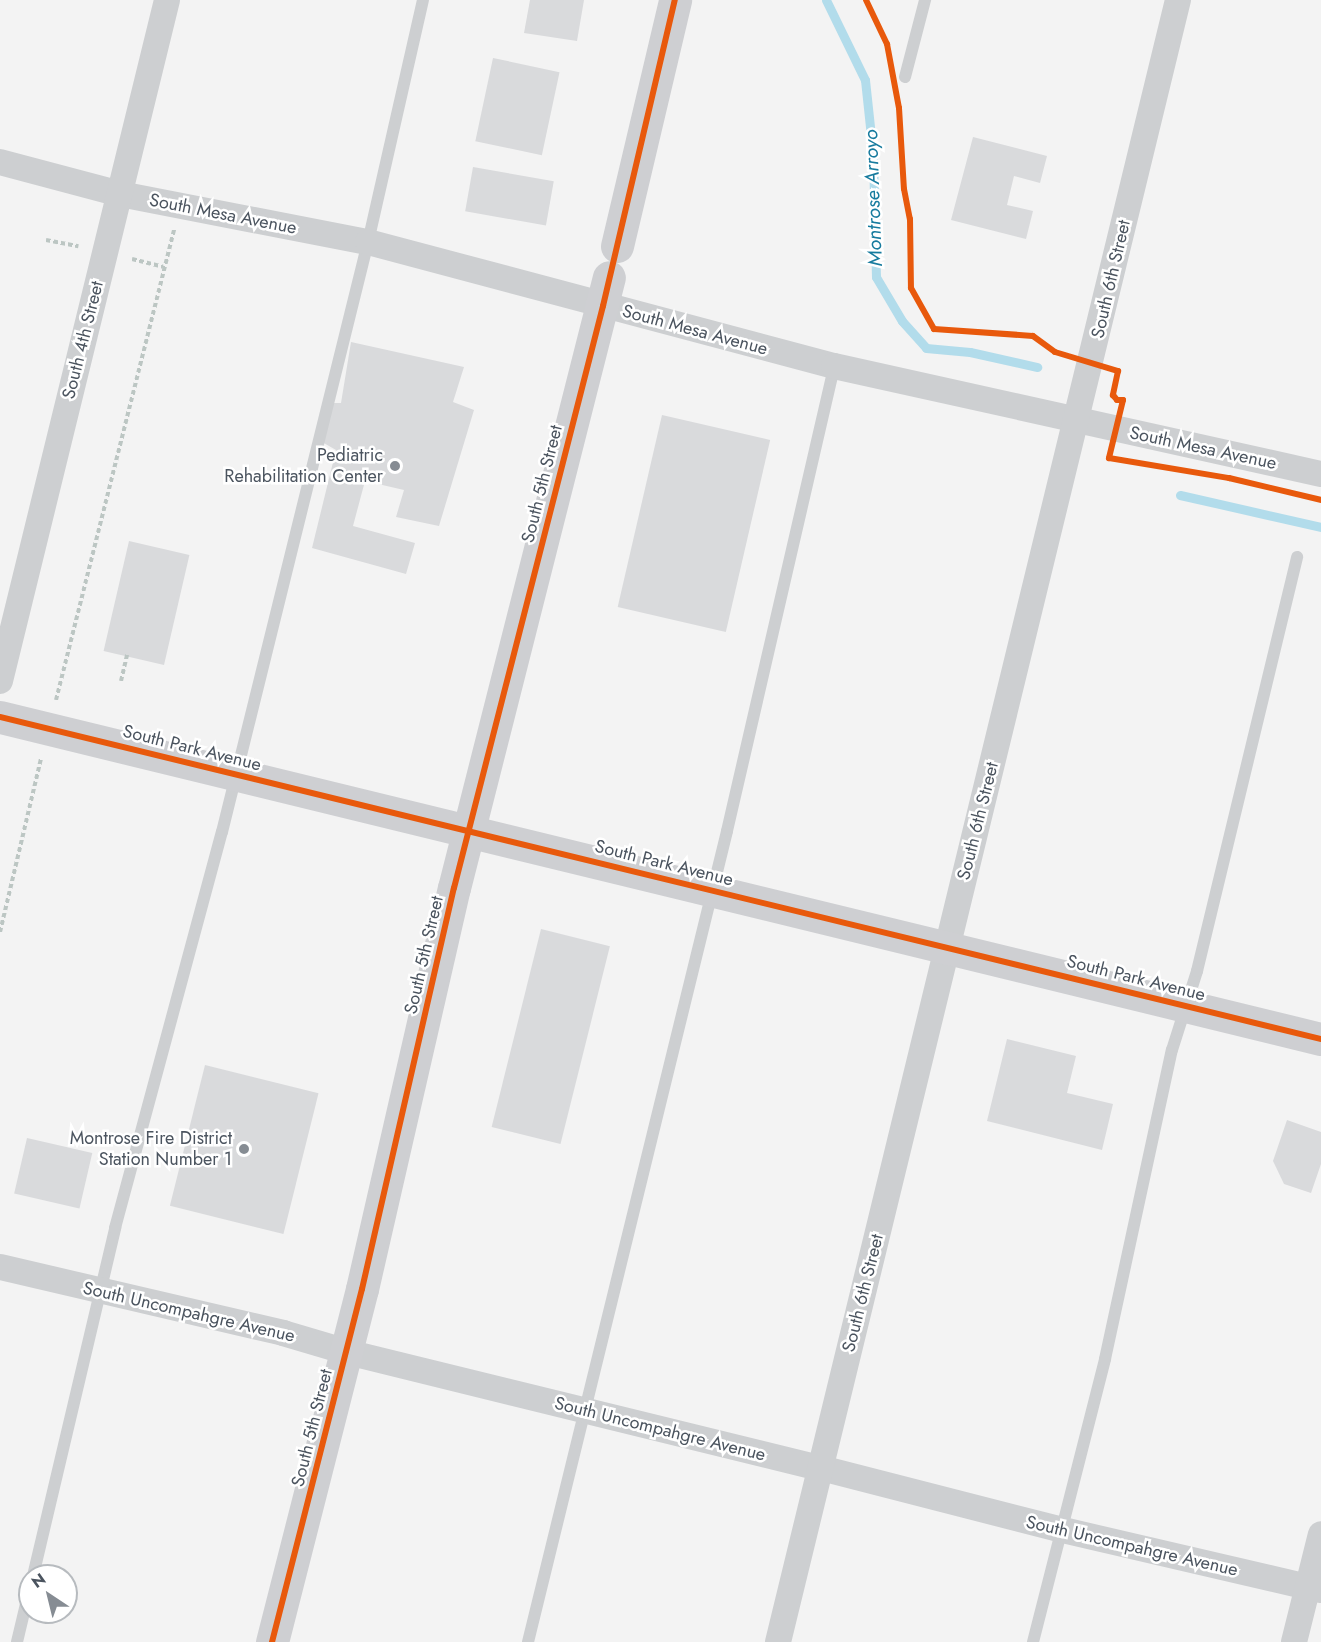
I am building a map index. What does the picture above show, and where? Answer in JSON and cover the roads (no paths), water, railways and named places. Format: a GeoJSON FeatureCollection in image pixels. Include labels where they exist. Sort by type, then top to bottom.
{"type":"FeatureCollection","features":[{"type":"Feature","properties":{"kind":"street","name":"South 4th Street"},"geometry":{"type":"LineString","coordinates":[[0,681],[167,0]]}},
{"type":"Feature","properties":{"kind":"street","name":"South 5th Street"},"geometry":{"type":"LineString","coordinates":[[272,1642],[347,1352],[454,888],[471,830],[610,276],[675,0]]}},
{"type":"Feature","properties":{"kind":"street","name":"South 6th Street"},"geometry":{"type":"LineString","coordinates":[[778,1642],[1178,0]]}},
{"type":"Feature","properties":{"kind":"street","name":"South Mesa Avenue"},"geometry":{"type":"LineString","coordinates":[[0,162],[120,194],[368,242],[610,276],[834,366],[1321,474]]}},
{"type":"Feature","properties":{"kind":"street","name":"South Park Avenue"},"geometry":{"type":"LineString","coordinates":[[0,717],[1321,1039]]}},
{"type":"Feature","properties":{"kind":"street","name":"South Uncompahgre Avenue"},"geometry":{"type":"LineString","coordinates":[[0,1267],[283,1333],[347,1352],[1063,1530],[1314,1588]]}},
{"type":"Feature","properties":{"kind":"street"},"geometry":{"type":"LineString","coordinates":[[1294,1642],[1314,1588],[1321,1534]]}},
{"type":"Feature","properties":{"kind":"lane"},"geometry":{"type":"LineString","coordinates":[[36,1564],[115,1228],[236,774],[368,242],[423,0]]}},
{"type":"Feature","properties":{"kind":"lane"},"geometry":{"type":"LineString","coordinates":[[905,77],[925,0]]}},
{"type":"Feature","properties":{"kind":"lane"},"geometry":{"type":"LineString","coordinates":[[528,1642],[587,1411],[712,890],[834,366]]}},
{"type":"Feature","properties":{"kind":"lane"},"geometry":{"type":"LineString","coordinates":[[1033,1642],[1105,1359],[1172,1050],[1197,971],[1297,557]]}},
{"type":"Feature","properties":{"kind":"lane"},"geometry":{"type":"LineString","coordinates":[[17,1642],[21,1624]]}},
{"type":"Feature","properties":{"kind":"waterway","name":"Montrose Arroyo"},"geometry":{"type":"LineString","coordinates":[[826,0],[865,80],[873,155],[876,277],[902,321],[926,348],[970,352],[1037,367]]}},
{"type":"Feature","properties":{"kind":"waterway","name":"Montrose Arroyo"},"geometry":{"type":"LineString","coordinates":[[1180,495],[1321,527]]}},
{"type":"Feature","properties":{"kind":"place","name":"Pediatric Rehabilitation Center"},"geometry":{"type":"Point","coordinates":[395,466]}},
{"type":"Feature","properties":{"kind":"place","name":"Montrose Fire District Station Number 1"},"geometry":{"type":"Point","coordinates":[244,1149]}}]}
